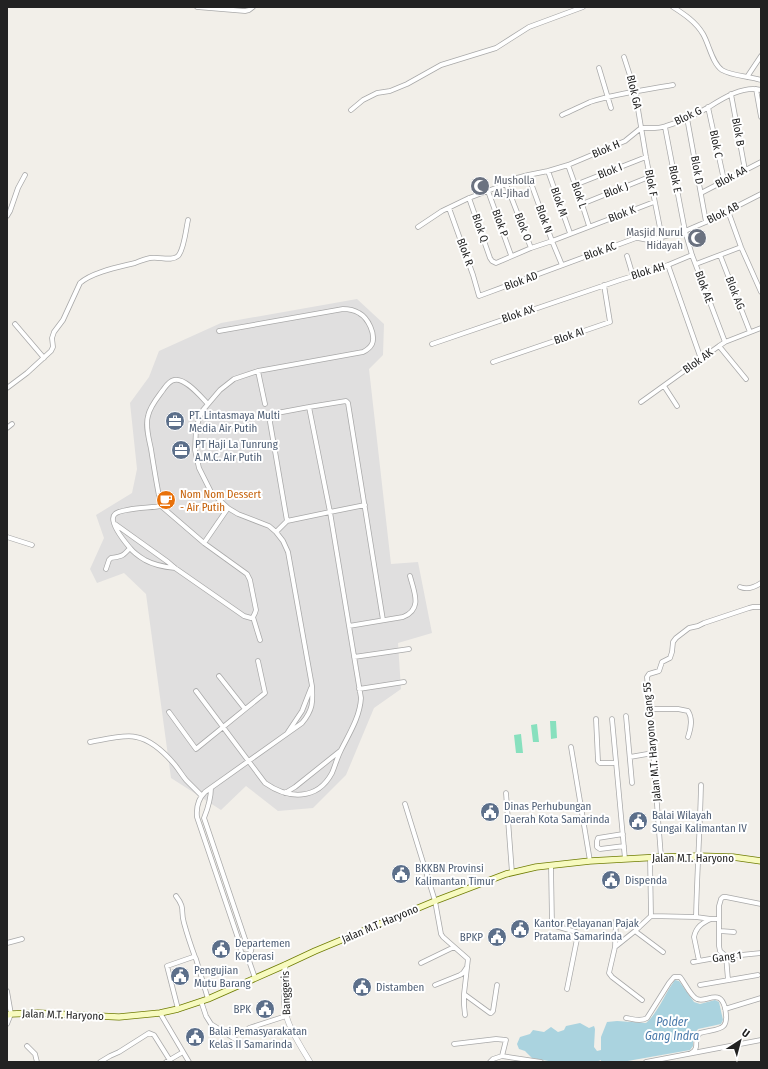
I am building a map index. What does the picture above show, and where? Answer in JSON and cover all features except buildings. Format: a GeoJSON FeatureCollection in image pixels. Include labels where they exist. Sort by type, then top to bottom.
{"type":"FeatureCollection","features":[{"type":"Feature","properties":{"kind":"main road","name":"Jalan M.T. Haryono"},"geometry":{"type":"LineString","coordinates":[[9,1014],[119,1017],[160,1013],[178,1009],[208,999],[315,951],[435,901],[497,877],[536,867],[590,861],[650,857],[698,856],[733,857],[761,860]]}},
{"type":"Feature","properties":{"kind":"street"},"geometry":{"type":"LineString","coordinates":[[197,7],[245,11],[253,7]]}},
{"type":"Feature","properties":{"kind":"street"},"geometry":{"type":"LineString","coordinates":[[351,110],[363,100],[377,92],[390,91],[441,65],[496,48],[529,27],[583,7]]}},
{"type":"Feature","properties":{"kind":"street"},"geometry":{"type":"LineString","coordinates":[[673,7],[690,19],[698,27],[718,67],[728,72],[761,80]]}},
{"type":"Feature","properties":{"kind":"street"},"geometry":{"type":"LineString","coordinates":[[747,77],[761,56]]}},
{"type":"Feature","properties":{"kind":"street","name":"Blok GA"},"geometry":{"type":"LineString","coordinates":[[624,57],[635,91],[641,128]]}},
{"type":"Feature","properties":{"kind":"street"},"geometry":{"type":"LineString","coordinates":[[599,68],[611,108]]}},
{"type":"Feature","properties":{"kind":"street"},"geometry":{"type":"LineString","coordinates":[[562,115],[584,104],[608,97],[673,85]]}},
{"type":"Feature","properties":{"kind":"street"},"geometry":{"type":"LineString","coordinates":[[759,90],[761,116]]}},
{"type":"Feature","properties":{"kind":"street","name":"Blok G"},"geometry":{"type":"LineString","coordinates":[[641,128],[665,127],[687,118],[731,94],[740,91],[759,90]]}},
{"type":"Feature","properties":{"kind":"street","name":"Blok B"},"geometry":{"type":"LineString","coordinates":[[731,94],[745,170]]}},
{"type":"Feature","properties":{"kind":"street","name":"Blok C"},"geometry":{"type":"LineString","coordinates":[[708,107],[724,180]]}},
{"type":"Feature","properties":{"kind":"street","name":"Blok D"},"geometry":{"type":"LineString","coordinates":[[687,118],[706,222]]}},
{"type":"Feature","properties":{"kind":"street","name":"Blok E"},"geometry":{"type":"LineString","coordinates":[[665,127],[685,231]]}},
{"type":"Feature","properties":{"kind":"street","name":"Blok F"},"geometry":{"type":"LineString","coordinates":[[641,128],[649,177],[662,238]]}},
{"type":"Feature","properties":{"kind":"street","name":"Blok H"},"geometry":{"type":"LineString","coordinates":[[418,227],[442,211],[469,198],[506,184],[513,179],[568,165],[624,141],[641,128]]}},
{"type":"Feature","properties":{"kind":"street","name":"Blok I"},"geometry":{"type":"LineString","coordinates":[[575,185],[646,157]]}},
{"type":"Feature","properties":{"kind":"street","name":"Blok AA"},"geometry":{"type":"LineString","coordinates":[[701,193],[761,162]]}},
{"type":"Feature","properties":{"kind":"street","name":"Blok L"},"geometry":{"type":"LineString","coordinates":[[568,165],[589,226]]}},
{"type":"Feature","properties":{"kind":"street","name":"Blok M"},"geometry":{"type":"LineString","coordinates":[[548,171],[570,233]]}},
{"type":"Feature","properties":{"kind":"street"},"geometry":{"type":"LineString","coordinates":[[7,216],[25,175]]}},
{"type":"Feature","properties":{"kind":"street","name":"Blok N"},"geometry":{"type":"LineString","coordinates":[[528,175],[562,265]]}},
{"type":"Feature","properties":{"kind":"street","name":"Blok J"},"geometry":{"type":"LineString","coordinates":[[582,204],[649,177]]}},
{"type":"Feature","properties":{"kind":"street","name":"Blok O"},"geometry":{"type":"LineString","coordinates":[[506,184],[531,248]]}},
{"type":"Feature","properties":{"kind":"street","name":"Blok P"},"geometry":{"type":"LineString","coordinates":[[488,191],[511,256]]}},
{"type":"Feature","properties":{"kind":"street","name":"Blok AB"},"geometry":{"type":"LineString","coordinates":[[662,238],[685,231],[706,222],[761,194]]}},
{"type":"Feature","properties":{"kind":"street","name":"Blok Q"},"geometry":{"type":"LineString","coordinates":[[469,198],[490,258]]}},
{"type":"Feature","properties":{"kind":"street","name":"Blok K"},"geometry":{"type":"LineString","coordinates":[[490,258],[496,263],[531,248],[654,202]]}},
{"type":"Feature","properties":{"kind":"street","name":"Blok R"},"geometry":{"type":"LineString","coordinates":[[448,208],[473,275],[479,296]]}},
{"type":"Feature","properties":{"kind":"street"},"geometry":{"type":"LineString","coordinates":[[728,211],[741,247],[761,292]]}},
{"type":"Feature","properties":{"kind":"street"},"geometry":{"type":"LineString","coordinates":[[7,388],[28,373],[51,352],[54,332],[63,320],[80,283],[91,276],[113,268],[150,258],[174,258],[180,252],[188,220]]}},
{"type":"Feature","properties":{"kind":"street","name":"Blok AE"},"geometry":{"type":"LineString","coordinates":[[685,231],[692,255],[725,342]]}},
{"type":"Feature","properties":{"kind":"street","name":"Blok AC"},"geometry":{"type":"LineString","coordinates":[[562,265],[636,238],[650,240],[662,238]]}},
{"type":"Feature","properties":{"kind":"street"},"geometry":{"type":"LineString","coordinates":[[696,264],[741,247]]}},
{"type":"Feature","properties":{"kind":"street","name":"Blok AH"},"geometry":{"type":"LineString","coordinates":[[604,285],[668,265],[692,255]]}},
{"type":"Feature","properties":{"kind":"street","name":"Blok AG"},"geometry":{"type":"LineString","coordinates":[[720,255],[750,332]]}},
{"type":"Feature","properties":{"kind":"street"},"geometry":{"type":"LineString","coordinates":[[627,256],[633,276]]}},
{"type":"Feature","properties":{"kind":"street","name":"Blok AD"},"geometry":{"type":"LineString","coordinates":[[479,296],[562,265]]}},
{"type":"Feature","properties":{"kind":"street"},"geometry":{"type":"LineString","coordinates":[[668,265],[701,359]]}},
{"type":"Feature","properties":{"kind":"street","name":"Blok AX"},"geometry":{"type":"LineString","coordinates":[[432,344],[604,285]]}},
{"type":"Feature","properties":{"kind":"street","name":"Blok AI"},"geometry":{"type":"LineString","coordinates":[[493,362],[610,322],[604,285]]}},
{"type":"Feature","properties":{"kind":"street"},"geometry":{"type":"LineString","coordinates":[[219,331],[350,309],[359,312],[365,317],[370,325],[373,339],[369,349],[363,352],[258,371],[234,379],[220,390],[203,410],[196,429],[195,450],[199,468],[211,492],[228,508],[238,514],[269,526],[276,532],[288,552],[312,686],[313,704],[308,716],[302,723],[204,792],[199,799],[197,807],[198,818],[241,947],[240,950],[244,955],[247,955],[255,978]]}},
{"type":"Feature","properties":{"kind":"street"},"geometry":{"type":"LineString","coordinates":[[15,324],[44,358]]}},
{"type":"Feature","properties":{"kind":"street","name":"Blok AK"},"geometry":{"type":"LineString","coordinates":[[641,402],[725,342],[761,328]]}},
{"type":"Feature","properties":{"kind":"street"},"geometry":{"type":"LineString","coordinates":[[719,346],[746,379]]}},
{"type":"Feature","properties":{"kind":"street"},"geometry":{"type":"LineString","coordinates":[[258,371],[265,404]]}},
{"type":"Feature","properties":{"kind":"street"},"geometry":{"type":"LineString","coordinates":[[208,404],[182,380],[176,379],[167,384],[150,410],[147,422],[148,434],[161,506],[204,543],[247,574],[250,580],[256,610],[253,617],[260,640]]}},
{"type":"Feature","properties":{"kind":"street"},"geometry":{"type":"LineString","coordinates":[[664,386],[677,406]]}},
{"type":"Feature","properties":{"kind":"street"},"geometry":{"type":"LineString","coordinates":[[287,521],[270,422],[271,419],[273,415],[277,413],[345,401],[348,403],[384,620]]}},
{"type":"Feature","properties":{"kind":"street"},"geometry":{"type":"LineString","coordinates":[[196,691],[265,783],[276,790],[284,793],[304,795],[317,790],[332,773],[359,710],[361,698],[330,512],[309,407]]}},
{"type":"Feature","properties":{"kind":"street"},"geometry":{"type":"LineString","coordinates":[[7,428],[12,424]]}},
{"type":"Feature","properties":{"kind":"street"},"geometry":{"type":"LineString","coordinates":[[276,532],[287,521],[365,505]]}},
{"type":"Feature","properties":{"kind":"street"},"geometry":{"type":"LineString","coordinates":[[161,506],[123,510],[113,516],[112,520],[120,535],[130,548],[145,560],[154,564],[175,568]]}},
{"type":"Feature","properties":{"kind":"street"},"geometry":{"type":"LineString","coordinates":[[204,543],[228,508]]}},
{"type":"Feature","properties":{"kind":"street"},"geometry":{"type":"LineString","coordinates":[[113,523],[244,616],[250,618],[253,617]]}},
{"type":"Feature","properties":{"kind":"street"},"geometry":{"type":"LineString","coordinates":[[7,537],[32,545]]}},
{"type":"Feature","properties":{"kind":"street"},"geometry":{"type":"LineString","coordinates":[[106,569],[111,558],[119,558],[130,548]]}},
{"type":"Feature","properties":{"kind":"street"},"geometry":{"type":"LineString","coordinates":[[349,626],[403,617],[409,614],[415,606],[416,601],[410,576]]}},
{"type":"Feature","properties":{"kind":"street"},"geometry":{"type":"LineString","coordinates":[[740,587],[747,588],[761,583]]}},
{"type":"Feature","properties":{"kind":"street","name":"Jalan M.T. Haryono Gang 55"},"geometry":{"type":"LineString","coordinates":[[661,857],[647,675],[659,671],[662,662],[668,660],[672,656],[674,640],[686,630],[698,626],[704,622],[749,608],[761,607]]}},
{"type":"Feature","properties":{"kind":"street"},"geometry":{"type":"LineString","coordinates":[[354,658],[409,649]]}},
{"type":"Feature","properties":{"kind":"street"},"geometry":{"type":"LineString","coordinates":[[169,712],[196,749],[265,693],[258,662]]}},
{"type":"Feature","properties":{"kind":"street"},"geometry":{"type":"LineString","coordinates":[[219,676],[245,709]]}},
{"type":"Feature","properties":{"kind":"street"},"geometry":{"type":"LineString","coordinates":[[359,689],[404,682]]}},
{"type":"Feature","properties":{"kind":"street"},"geometry":{"type":"LineString","coordinates":[[285,736],[302,711],[312,686]]}},
{"type":"Feature","properties":{"kind":"street"},"geometry":{"type":"LineString","coordinates":[[650,709],[678,708],[688,711],[691,718],[688,737]]}},
{"type":"Feature","properties":{"kind":"street"},"geometry":{"type":"LineString","coordinates":[[626,716],[632,783]]}},
{"type":"Feature","properties":{"kind":"street"},"geometry":{"type":"LineString","coordinates":[[596,719],[598,761],[603,764],[616,763]]}},
{"type":"Feature","properties":{"kind":"street"},"geometry":{"type":"LineString","coordinates":[[612,719],[625,858]]}},
{"type":"Feature","properties":{"kind":"street"},"geometry":{"type":"LineString","coordinates":[[90,742],[123,737],[135,737],[146,741],[164,753],[185,779],[201,795]]}},
{"type":"Feature","properties":{"kind":"street"},"geometry":{"type":"LineString","coordinates":[[571,747],[590,861]]}},
{"type":"Feature","properties":{"kind":"street"},"geometry":{"type":"LineString","coordinates":[[284,793],[295,787],[341,751]]}},
{"type":"Feature","properties":{"kind":"street"},"geometry":{"type":"LineString","coordinates":[[630,757],[653,753]]}},
{"type":"Feature","properties":{"kind":"street"},"geometry":{"type":"LineString","coordinates":[[696,917],[701,786]]}},
{"type":"Feature","properties":{"kind":"street"},"geometry":{"type":"LineString","coordinates":[[211,788],[209,804],[204,818],[247,943],[251,947],[250,953],[247,955]]}},
{"type":"Feature","properties":{"kind":"street"},"geometry":{"type":"LineString","coordinates":[[506,793],[512,873]]}},
{"type":"Feature","properties":{"kind":"street"},"geometry":{"type":"LineString","coordinates":[[405,804],[435,901],[441,934],[468,959],[464,994],[465,1015]]}},
{"type":"Feature","properties":{"kind":"street"},"geometry":{"type":"LineString","coordinates":[[198,818],[204,818]]}},
{"type":"Feature","properties":{"kind":"street"},"geometry":{"type":"LineString","coordinates":[[623,834],[598,838],[597,841],[598,847],[600,848],[624,847]]}},
{"type":"Feature","properties":{"kind":"street"},"geometry":{"type":"LineString","coordinates":[[650,857],[651,916]]}},
{"type":"Feature","properties":{"kind":"street"},"geometry":{"type":"LineString","coordinates":[[552,865],[552,925],[576,932],[578,934],[567,989]]}},
{"type":"Feature","properties":{"kind":"street"},"geometry":{"type":"LineString","coordinates":[[176,896],[182,905],[184,925],[208,999]]}},
{"type":"Feature","properties":{"kind":"street"},"geometry":{"type":"LineString","coordinates":[[728,980],[726,956],[722,954],[720,950],[719,906],[721,899],[726,897],[761,904]]}},
{"type":"Feature","properties":{"kind":"street"},"geometry":{"type":"LineString","coordinates":[[616,947],[651,916],[719,919]]}},
{"type":"Feature","properties":{"kind":"street"},"geometry":{"type":"LineString","coordinates":[[699,961],[694,937],[695,933],[701,924],[711,919]]}},
{"type":"Feature","properties":{"kind":"street"},"geometry":{"type":"LineString","coordinates":[[616,921],[616,947],[610,975],[642,1000]]}},
{"type":"Feature","properties":{"kind":"street"},"geometry":{"type":"LineString","coordinates":[[635,931],[663,952]]}},
{"type":"Feature","properties":{"kind":"street"},"geometry":{"type":"LineString","coordinates":[[720,931],[734,932]]}},
{"type":"Feature","properties":{"kind":"street"},"geometry":{"type":"LineString","coordinates":[[7,943],[22,939]]}},
{"type":"Feature","properties":{"kind":"street"},"geometry":{"type":"LineString","coordinates":[[241,947],[247,943]]}},
{"type":"Feature","properties":{"kind":"street"},"geometry":{"type":"LineString","coordinates":[[421,963],[454,947]]}},
{"type":"Feature","properties":{"kind":"street","name":"Gang 1"},"geometry":{"type":"LineString","coordinates":[[693,962],[726,956],[761,953]]}},
{"type":"Feature","properties":{"kind":"street"},"geometry":{"type":"LineString","coordinates":[[178,1009],[167,966],[194,957]]}},
{"type":"Feature","properties":{"kind":"street"},"geometry":{"type":"LineString","coordinates":[[435,985],[464,973],[468,963]]}},
{"type":"Feature","properties":{"kind":"street","name":"Banggeris"},"geometry":{"type":"LineString","coordinates":[[285,965],[284,992],[286,1016],[310,1062]]}},
{"type":"Feature","properties":{"kind":"street","name":"Gang 1"},"geometry":{"type":"LineString","coordinates":[[700,985],[758,975]]}},
{"type":"Feature","properties":{"kind":"street"},"geometry":{"type":"LineString","coordinates":[[626,1018],[645,1020],[672,979],[678,977],[682,979],[696,998],[700,1000],[717,997],[722,1002],[725,1009],[726,1024],[724,1027],[698,1034],[696,1037],[696,1048],[691,1053]]}},
{"type":"Feature","properties":{"kind":"street"},"geometry":{"type":"LineString","coordinates":[[464,994],[491,1013],[493,1011],[497,985]]}},
{"type":"Feature","properties":{"kind":"street"},"geometry":{"type":"LineString","coordinates":[[7,991],[9,1014],[7,1024]]}},
{"type":"Feature","properties":{"kind":"street"},"geometry":{"type":"LineString","coordinates":[[725,1009],[761,998]]}},
{"type":"Feature","properties":{"kind":"street"},"geometry":{"type":"LineString","coordinates":[[201,1001],[206,1016],[211,1024],[238,1042]]}},
{"type":"Feature","properties":{"kind":"street"},"geometry":{"type":"LineString","coordinates":[[160,1013],[189,1062]]}},
{"type":"Feature","properties":{"kind":"street"},"geometry":{"type":"LineString","coordinates":[[249,1028],[286,1016]]}},
{"type":"Feature","properties":{"kind":"street"},"geometry":{"type":"LineString","coordinates":[[100,1062],[149,1033],[154,1035],[169,1061],[183,1052]]}},
{"type":"Feature","properties":{"kind":"street"},"geometry":{"type":"LineString","coordinates":[[454,1044],[483,1040],[506,1040],[502,1056]]}},
{"type":"Feature","properties":{"kind":"street"},"geometry":{"type":"LineString","coordinates":[[646,1062],[761,1040]]}},
{"type":"Feature","properties":{"kind":"street"},"geometry":{"type":"LineString","coordinates":[[27,1046],[35,1054],[37,1062]]}},
{"type":"Feature","properties":{"kind":"street"},"geometry":{"type":"LineString","coordinates":[[490,1062],[493,1059],[502,1056],[541,1062]]}},
{"type":"Feature","properties":{"kind":"shaded area"},"geometry":{"type":"Polygon","coordinates":[[[357,299],[384,324],[383,355],[369,369],[391,564],[418,562],[432,633],[398,643],[401,689],[374,708],[346,775],[313,808],[278,811],[246,786],[221,810],[171,778],[146,594],[124,573],[97,583],[90,569],[104,538],[96,515],[132,493],[137,469],[130,403],[149,377],[159,351],[221,323],[357,299]]]}},
{"type":"Feature","properties":{"kind":"green space"},"geometry":{"type":"Polygon","coordinates":[[[550,721],[556,721],[557,738],[551,739],[550,721]]]}},
{"type":"Feature","properties":{"kind":"green space"},"geometry":{"type":"Polygon","coordinates":[[[537,724],[539,742],[533,742],[531,725],[537,724]]]}},
{"type":"Feature","properties":{"kind":"green space"},"geometry":{"type":"Polygon","coordinates":[[[521,734],[523,753],[516,753],[514,735],[521,734]]]}},
{"type":"Feature","properties":{"kind":"water","name":"Polder Gang Indra"},"geometry":{"type":"Polygon","coordinates":[[[675,980],[679,981],[694,1002],[700,1004],[715,1000],[719,1002],[723,1020],[721,1024],[698,1029],[693,1036],[693,1046],[690,1050],[622,1062],[601,1062],[601,1060],[596,1062],[554,1062],[532,1058],[525,1051],[519,1049],[517,1044],[520,1037],[530,1034],[533,1030],[544,1032],[551,1027],[558,1032],[564,1030],[566,1026],[580,1023],[589,1028],[594,1026],[594,1047],[597,1051],[601,1050],[601,1037],[607,1022],[617,1021],[646,1023],[654,1014],[675,980]]]}},
{"type":"Feature","properties":{"kind":"place","name":"Musholla Al-Jihad"},"geometry":{"type":"Point","coordinates":[480,186]}},
{"type":"Feature","properties":{"kind":"place","name":"Masjid Nurul Hidayah"},"geometry":{"type":"Point","coordinates":[697,238]}},
{"type":"Feature","properties":{"kind":"place","name":"PT. Lintasmaya Multi Media Air Putih"},"geometry":{"type":"Point","coordinates":[175,421]}},
{"type":"Feature","properties":{"kind":"place","name":"PT Haji La Tunrung A.M.C. Air Putih"},"geometry":{"type":"Point","coordinates":[181,450]}},
{"type":"Feature","properties":{"kind":"place","name":"Nom Nom Dessert - Air Putih"},"geometry":{"type":"Point","coordinates":[166,500]}},
{"type":"Feature","properties":{"kind":"place","name":"Dinas Perhubungan Daerah Kota Samarinda"},"geometry":{"type":"Point","coordinates":[490,812]}},
{"type":"Feature","properties":{"kind":"place","name":"Balai Wilayah Sungai Kalimantan IV"},"geometry":{"type":"Point","coordinates":[638,821]}},
{"type":"Feature","properties":{"kind":"place","name":"BKKBN Provinsi Kalimantan Timur"},"geometry":{"type":"Point","coordinates":[401,874]}},
{"type":"Feature","properties":{"kind":"place","name":"Dispenda"},"geometry":{"type":"Point","coordinates":[611,880]}},
{"type":"Feature","properties":{"kind":"place","name":"Kantor Pelayanan Pajak Pratama Samarinda"},"geometry":{"type":"Point","coordinates":[520,929]}},
{"type":"Feature","properties":{"kind":"place","name":"BPKP"},"geometry":{"type":"Point","coordinates":[497,937]}},
{"type":"Feature","properties":{"kind":"place","name":"Departemen Koperasi"},"geometry":{"type":"Point","coordinates":[221,949]}},
{"type":"Feature","properties":{"kind":"place","name":"Pengujian Mutu Barang"},"geometry":{"type":"Point","coordinates":[180,976]}},
{"type":"Feature","properties":{"kind":"place","name":"Distamben"},"geometry":{"type":"Point","coordinates":[362,987]}},
{"type":"Feature","properties":{"kind":"place","name":"BPK"},"geometry":{"type":"Point","coordinates":[265,1009]}},
{"type":"Feature","properties":{"kind":"place","name":"Balai Pemasyarakatan Kelas II Samarinda"},"geometry":{"type":"Point","coordinates":[195,1037]}}]}
